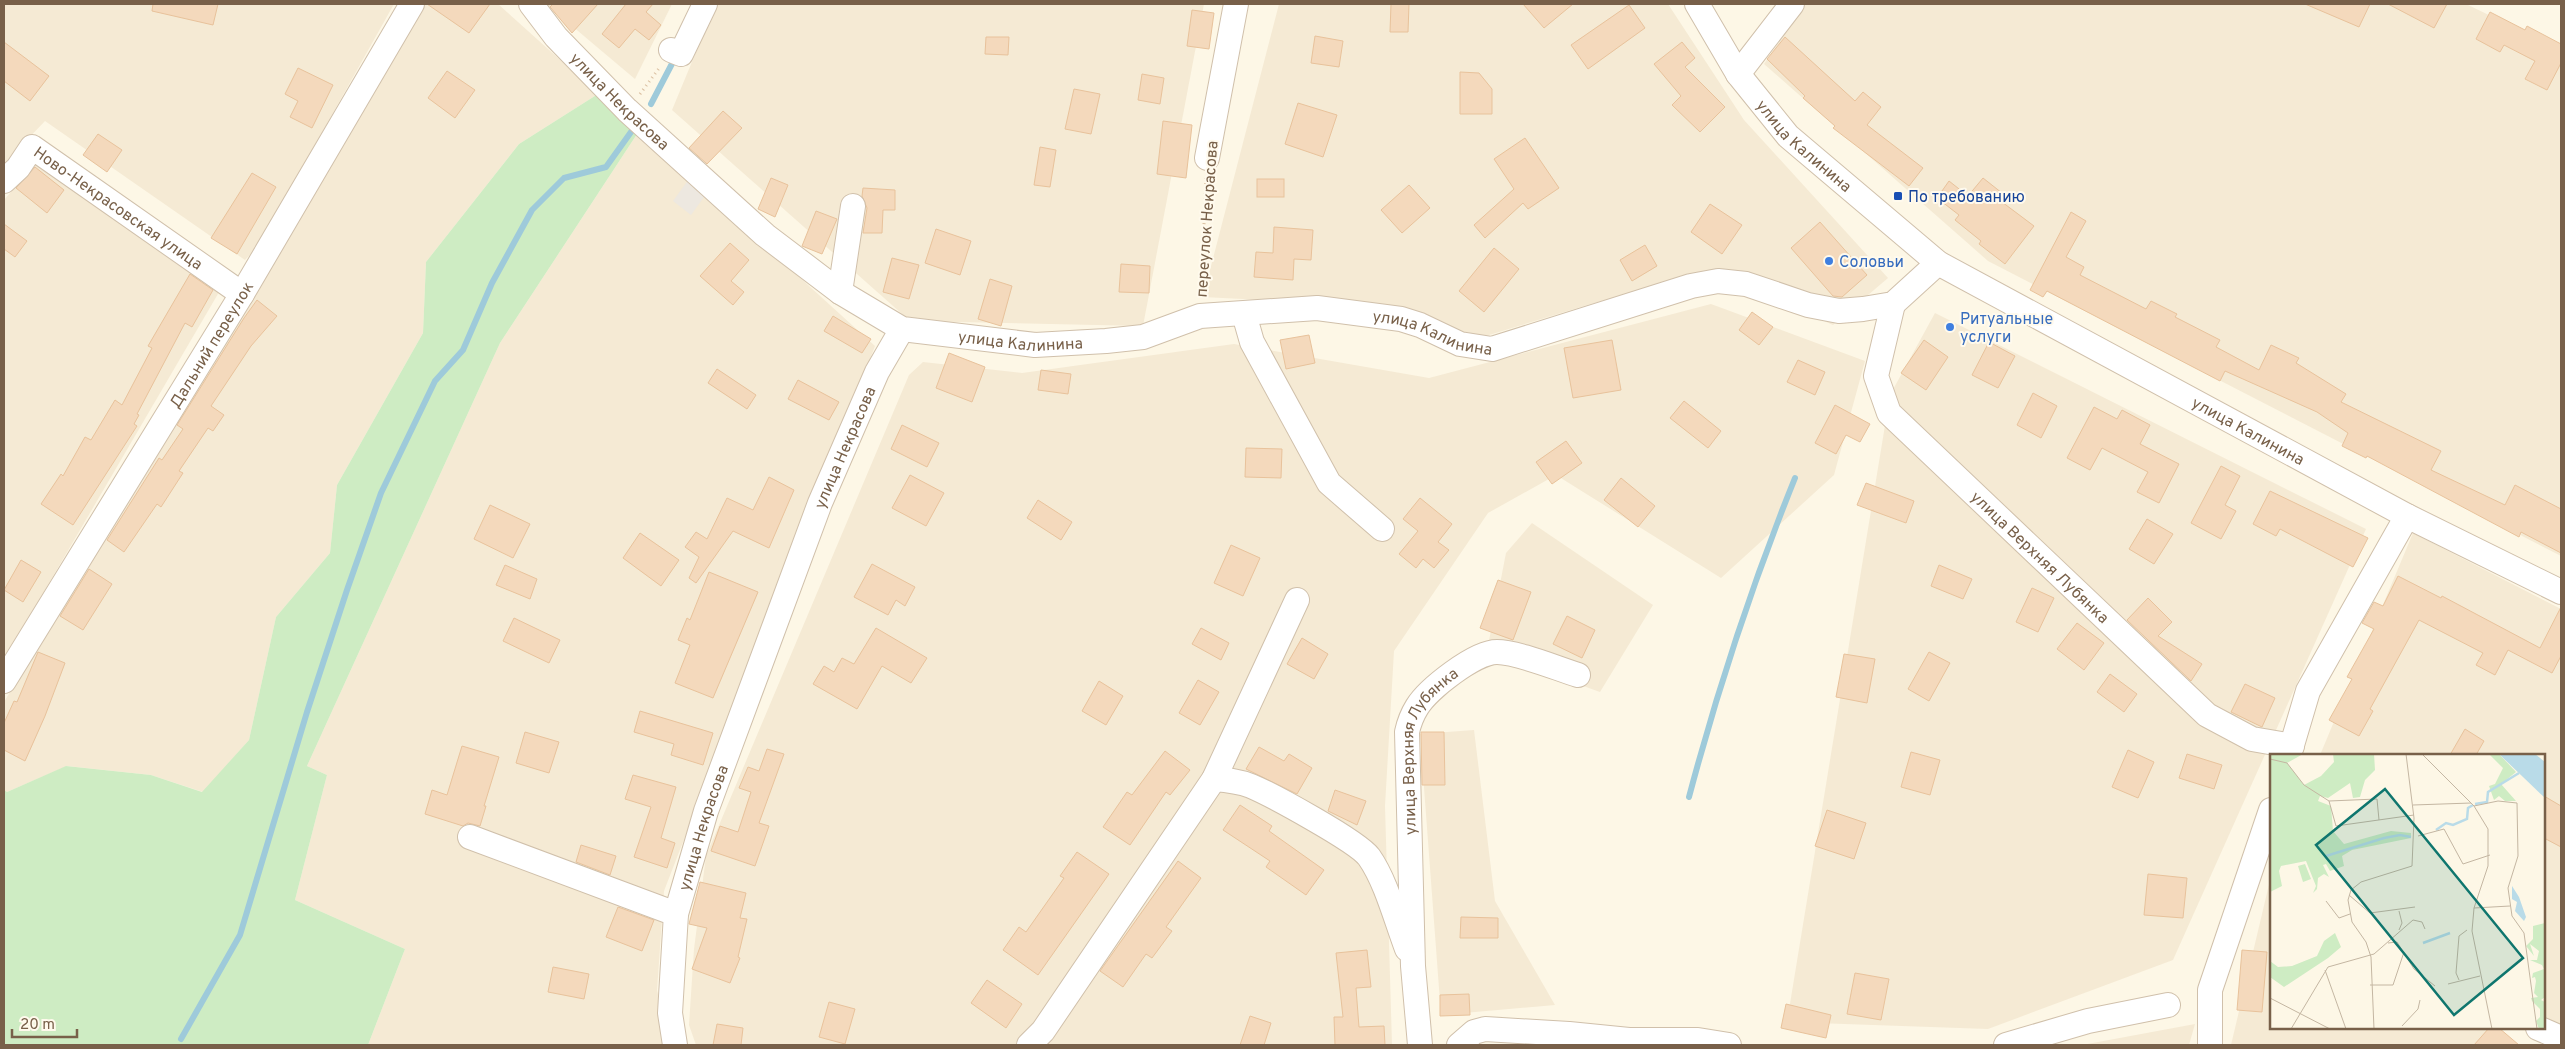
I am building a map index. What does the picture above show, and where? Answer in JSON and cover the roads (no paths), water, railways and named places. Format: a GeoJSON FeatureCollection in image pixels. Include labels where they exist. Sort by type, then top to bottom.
{"type":"FeatureCollection","features":[{"type":"Feature","properties":{"kind":"street","name":"Дальний переулок"},"geometry":{"type":"LineString","coordinates":[[4,681],[242,294],[412,4]]}},
{"type":"Feature","properties":{"kind":"street","name":"улица Некрасова"},"geometry":{"type":"LineString","coordinates":[[531,4],[556,37],[639,122],[765,236],[840,292],[902,329],[877,372],[820,503],[706,811],[676,914],[670,1013],[675,1045]]}},
{"type":"Feature","properties":{"kind":"street"},"geometry":{"type":"LineString","coordinates":[[676,52],[704,4]]}},
{"type":"Feature","properties":{"kind":"street","name":"переулок Некрасова"},"geometry":{"type":"LineString","coordinates":[[1207,158],[1236,4]]}},
{"type":"Feature","properties":{"kind":"street","name":"улица Калинина"},"geometry":{"type":"LineString","coordinates":[[1697,4],[1738,74],[1788,136],[1938,263],[2407,516],[2561,592]]}},
{"type":"Feature","properties":{"kind":"street"},"geometry":{"type":"LineString","coordinates":[[1738,74],[1792,4]]}},
{"type":"Feature","properties":{"kind":"street","name":"Ново-Некрасовская улица"},"geometry":{"type":"LineString","coordinates":[[4,181],[18,168],[32,147],[242,294]]}},
{"type":"Feature","properties":{"kind":"street"},"geometry":{"type":"LineString","coordinates":[[840,292],[853,206]]}},
{"type":"Feature","properties":{"kind":"street"},"geometry":{"type":"LineString","coordinates":[[1893,304],[1938,263]]}},
{"type":"Feature","properties":{"kind":"street","name":"улица Калинина"},"geometry":{"type":"LineString","coordinates":[[902,329],[1035,345],[1106,341],[1143,336],[1200,316],[1317,308],[1401,319],[1420,325],[1460,344],[1492,349],[1691,286],[1718,281],[1746,284],[1808,305],[1839,311],[1893,304]]}},
{"type":"Feature","properties":{"kind":"street","name":"улица Верхняя Лубянка"},"geometry":{"type":"LineString","coordinates":[[1893,304],[1876,376],[1889,413],[2207,716],[2252,740],[2291,751]]}},
{"type":"Feature","properties":{"kind":"street"},"geometry":{"type":"LineString","coordinates":[[1244,314],[1252,342],[1330,483],[1382,529]]}},
{"type":"Feature","properties":{"kind":"street"},"geometry":{"type":"LineString","coordinates":[[2291,751],[2308,691],[2407,516]]}},
{"type":"Feature","properties":{"kind":"street"},"geometry":{"type":"LineString","coordinates":[[1029,1045],[1043,1031],[1214,779],[1297,600]]}},
{"type":"Feature","properties":{"kind":"street","name":"улица Верхняя Лубянка"},"geometry":{"type":"LineString","coordinates":[[1420,1045],[1413,966],[1407,732],[1410,719],[1417,706],[1427,694],[1464,666],[1482,656],[1497,652],[1578,675]]}},
{"type":"Feature","properties":{"kind":"street","name":"улица Верхняя Лубянка"},"geometry":{"type":"LineString","coordinates":[[1214,779],[1231,780],[1271,796],[1354,844],[1367,855],[1376,869],[1413,966]]}},
{"type":"Feature","properties":{"kind":"street"},"geometry":{"type":"LineString","coordinates":[[2210,1045],[2210,990],[2270,814]]}},
{"type":"Feature","properties":{"kind":"street"},"geometry":{"type":"LineString","coordinates":[[470,837],[676,914]]}},
{"type":"Feature","properties":{"kind":"street"},"geometry":{"type":"LineString","coordinates":[[2006,1045],[2088,1021],[2168,1005]]}},
{"type":"Feature","properties":{"kind":"street"},"geometry":{"type":"LineString","coordinates":[[1459,1045],[1474,1032],[1485,1029],[1632,1043],[1698,1040],[1729,1045]]}},
{"type":"Feature","properties":{"kind":"street"},"geometry":{"type":"LineString","coordinates":[[2540,1029],[2561,1038]]}},
{"type":"Feature","properties":{"kind":"waterway"},"geometry":{"type":"LineString","coordinates":[[651,104],[676,56]]}},
{"type":"Feature","properties":{"kind":"waterway"},"geometry":{"type":"LineString","coordinates":[[181,1039],[240,935],[307,712],[381,493],[435,381],[463,350],[492,283],[532,210],[564,178],[606,167],[636,125]]}},
{"type":"Feature","properties":{"kind":"waterway"},"geometry":{"type":"LineString","coordinates":[[1689,797],[1737,636],[1795,478]]}},
{"type":"Feature","properties":{"kind":"place","name":"По требованию"},"geometry":{"type":"Point","coordinates":[1898,196]}},
{"type":"Feature","properties":{"kind":"place","name":"Соловьи"},"geometry":{"type":"Point","coordinates":[1829,261]}},
{"type":"Feature","properties":{"kind":"place","name":"Ритуальные услуги"},"geometry":{"type":"Point","coordinates":[1950,327]}}]}
